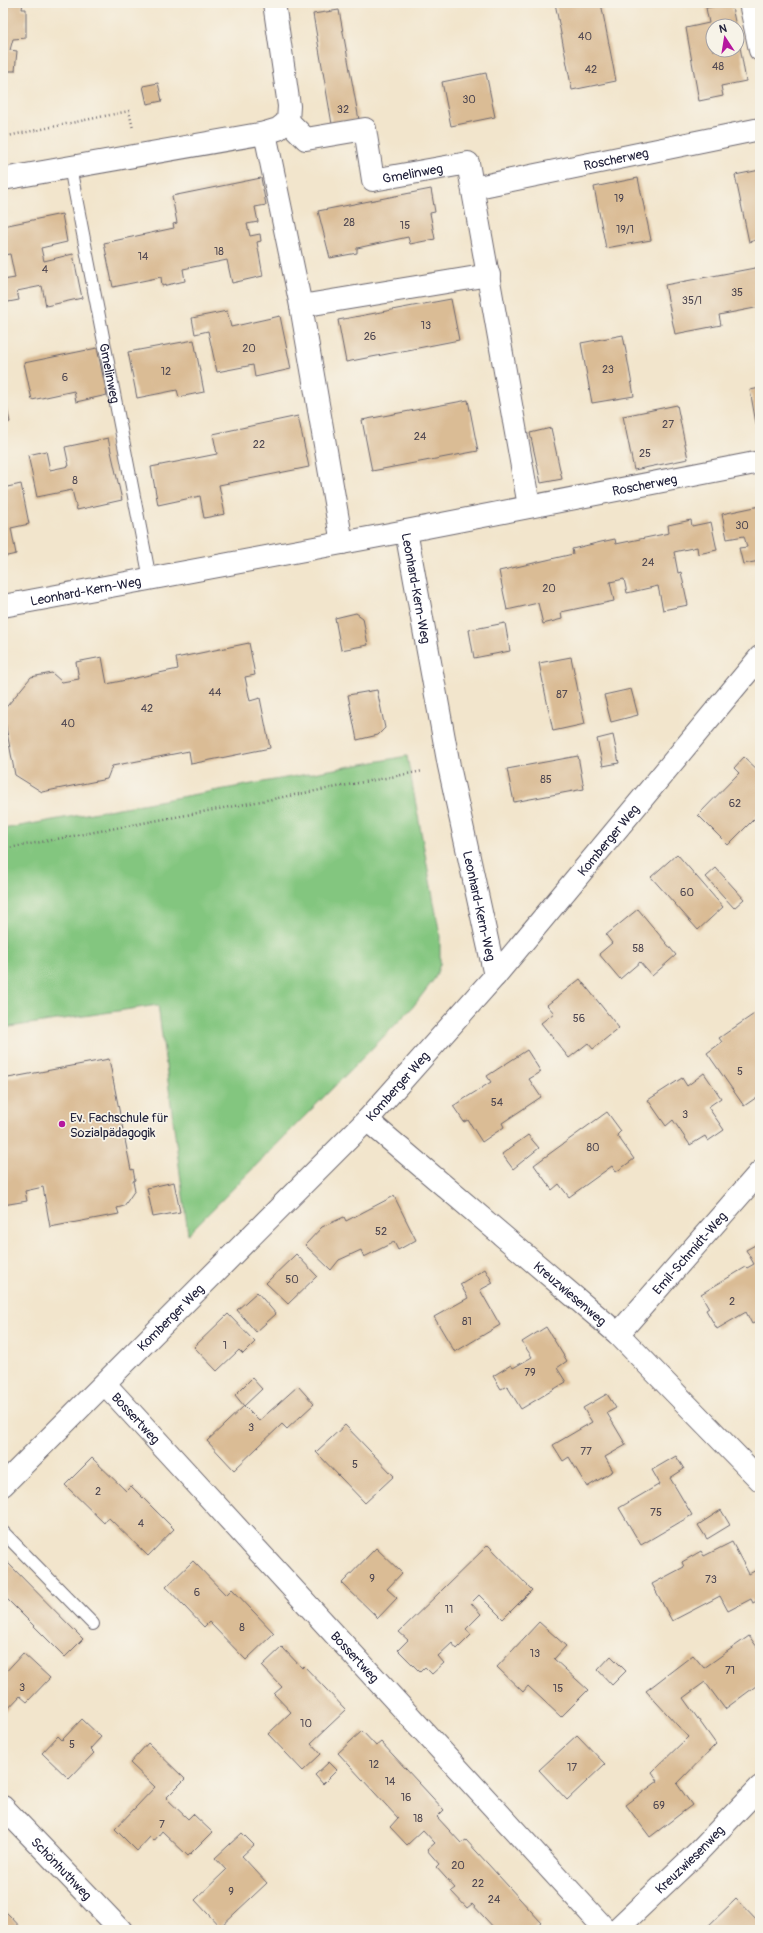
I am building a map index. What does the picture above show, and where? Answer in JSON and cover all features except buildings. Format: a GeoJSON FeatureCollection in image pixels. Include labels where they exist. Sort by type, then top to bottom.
{"type":"FeatureCollection","features":[{"type":"Feature","properties":{"kind":"street"},"geometry":{"type":"LineString","coordinates":[[3,179],[265,133],[278,129],[288,121],[289,106],[274,3]]}},
{"type":"Feature","properties":{"kind":"street"},"geometry":{"type":"LineString","coordinates":[[750,3],[760,50]]}},
{"type":"Feature","properties":{"kind":"street","name":"Gmelinweg"},"geometry":{"type":"LineString","coordinates":[[288,121],[306,139],[365,130],[373,180],[468,163],[473,188]]}},
{"type":"Feature","properties":{"kind":"street","name":"Roscherweg"},"geometry":{"type":"LineString","coordinates":[[473,188],[760,129]]}},
{"type":"Feature","properties":{"kind":"street"},"geometry":{"type":"LineString","coordinates":[[265,133],[301,306],[342,543]]}},
{"type":"Feature","properties":{"kind":"street"},"geometry":{"type":"LineString","coordinates":[[473,188],[529,506]]}},
{"type":"Feature","properties":{"kind":"street"},"geometry":{"type":"LineString","coordinates":[[301,306],[489,275]]}},
{"type":"Feature","properties":{"kind":"street","name":"Roscherweg"},"geometry":{"type":"LineString","coordinates":[[406,531],[760,462]]}},
{"type":"Feature","properties":{"kind":"street","name":"Leonhard-Kern-Weg"},"geometry":{"type":"LineString","coordinates":[[3,606],[406,531],[449,766],[495,976]]}},
{"type":"Feature","properties":{"kind":"street","name":"Komberger Weg"},"geometry":{"type":"LineString","coordinates":[[3,1485],[367,1120],[495,976],[760,658]]}},
{"type":"Feature","properties":{"kind":"street","name":"Kreuzwiesenweg"},"geometry":{"type":"LineString","coordinates":[[367,1120],[618,1334],[760,1480]]}},
{"type":"Feature","properties":{"kind":"street","name":"Emil-Schmidt-Weg"},"geometry":{"type":"LineString","coordinates":[[618,1334],[760,1172]]}},
{"type":"Feature","properties":{"kind":"street","name":"Bossertweg"},"geometry":{"type":"LineString","coordinates":[[105,1384],[606,1930]]}},
{"type":"Feature","properties":{"kind":"street","name":"Kreuzwiesenweg"},"geometry":{"type":"LineString","coordinates":[[616,1930],[697,1853],[760,1787]]}},
{"type":"Feature","properties":{"kind":"street","name":"Schönhuthweg"},"geometry":{"type":"LineString","coordinates":[[3,1807],[121,1930]]}},
{"type":"Feature","properties":{"kind":"lane","name":"Gmelinweg"},"geometry":{"type":"LineString","coordinates":[[70,167],[150,579]]}},
{"type":"Feature","properties":{"kind":"lane"},"geometry":{"type":"LineString","coordinates":[[3,1532],[93,1624]]}},
{"type":"Feature","properties":{"kind":"path"},"geometry":{"type":"LineString","coordinates":[[3,137],[129,111],[139,155]]}},
{"type":"Feature","properties":{"kind":"path"},"geometry":{"type":"LineString","coordinates":[[3,849],[449,766]]}},
{"type":"Feature","properties":{"kind":"green space"},"geometry":{"type":"Polygon","coordinates":[[[407,756],[440,935],[440,964],[435,978],[412,1008],[188,1234],[158,1005],[3,1028],[3,829],[407,756]]]}},
{"type":"Feature","properties":{"kind":"place","name":"Ev. Fachschule für Sozialpädagogik"},"geometry":{"type":"Point","coordinates":[62,1124]}}]}
